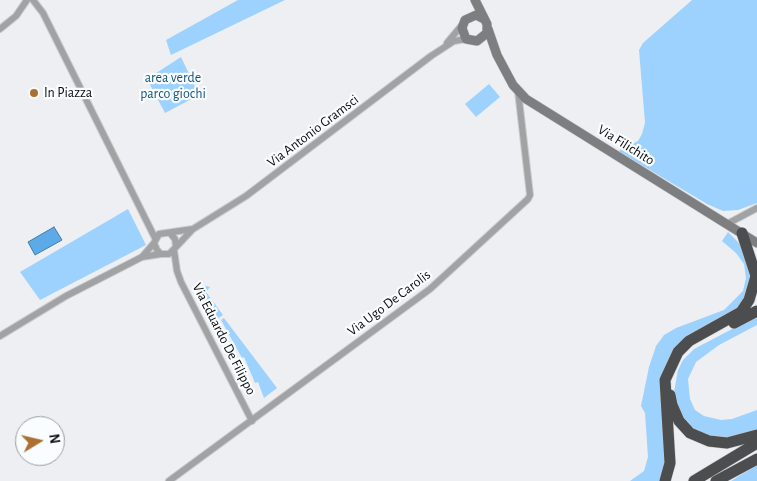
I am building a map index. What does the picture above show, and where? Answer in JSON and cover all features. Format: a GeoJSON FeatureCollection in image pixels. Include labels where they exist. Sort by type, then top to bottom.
{"type":"FeatureCollection","features":[{"type":"Feature","properties":{"kind":"highway"},"geometry":{"type":"LineString","coordinates":[[665,481],[670,463],[664,396],[665,380],[670,365],[678,352],[689,341],[741,312],[749,300],[756,275],[742,234]]}},
{"type":"Feature","properties":{"kind":"highway"},"geometry":{"type":"LineString","coordinates":[[757,312],[691,348],[675,368],[670,394],[672,405],[679,421],[690,433],[709,441],[727,443],[757,435]]}},
{"type":"Feature","properties":{"kind":"highway"},"geometry":{"type":"LineString","coordinates":[[694,481],[757,443]]}},
{"type":"Feature","properties":{"kind":"highway"},"geometry":{"type":"LineString","coordinates":[[716,481],[757,459]]}},
{"type":"Feature","properties":{"kind":"street"},"geometry":{"type":"LineString","coordinates":[[0,29],[16,16],[27,0]]}},
{"type":"Feature","properties":{"kind":"street"},"geometry":{"type":"LineString","coordinates":[[33,0],[43,13],[151,225],[157,250],[163,254]]}},
{"type":"Feature","properties":{"kind":"street"},"geometry":{"type":"LineString","coordinates":[[471,0],[470,16],[462,25],[462,33],[466,38],[477,41],[485,37],[488,29],[475,0]]}},
{"type":"Feature","properties":{"kind":"street"},"geometry":{"type":"LineString","coordinates":[[470,16],[476,15],[484,19]]}},
{"type":"Feature","properties":{"kind":"street","name":"Via Antonio Gramsci"},"geometry":{"type":"LineString","coordinates":[[443,47],[462,25]]}},
{"type":"Feature","properties":{"kind":"street","name":"Via Filichito"},"geometry":{"type":"LineString","coordinates":[[488,29],[497,55],[518,91],[526,99],[757,243]]}},
{"type":"Feature","properties":{"kind":"street","name":"Via Antonio Gramsci"},"geometry":{"type":"LineString","coordinates":[[175,248],[193,229],[261,186],[443,47],[454,41],[466,38]]}},
{"type":"Feature","properties":{"kind":"street","name":"Via Filichito"},"geometry":{"type":"LineString","coordinates":[[477,41],[497,55]]}},
{"type":"Feature","properties":{"kind":"street","name":"Via Ugo De Carolis"},"geometry":{"type":"LineString","coordinates":[[169,481],[430,289],[528,199],[530,195],[518,91]]}},
{"type":"Feature","properties":{"kind":"street"},"geometry":{"type":"LineString","coordinates":[[727,224],[757,208]]}},
{"type":"Feature","properties":{"kind":"street"},"geometry":{"type":"LineString","coordinates":[[0,336],[66,296],[142,257],[163,254],[175,248],[175,239],[170,233],[162,233],[151,225]]}},
{"type":"Feature","properties":{"kind":"street","name":"Via Antonio Gramsci"},"geometry":{"type":"LineString","coordinates":[[170,233],[193,229]]}},
{"type":"Feature","properties":{"kind":"street"},"geometry":{"type":"LineString","coordinates":[[142,257],[162,233]]}},
{"type":"Feature","properties":{"kind":"street","name":"Via Eduardo De Filippo"},"geometry":{"type":"LineString","coordinates":[[175,248],[176,266],[186,292],[252,421]]}},
{"type":"Feature","properties":{"kind":"street","name":"Via Eduardo De Filippo"},"geometry":{"type":"LineString","coordinates":[[163,254],[176,266]]}},
{"type":"Feature","properties":{"kind":"green space"},"geometry":{"type":"Polygon","coordinates":[[[238,0],[285,0],[171,55],[166,40],[238,0]]]}},
{"type":"Feature","properties":{"kind":"green space"},"geometry":{"type":"Polygon","coordinates":[[[692,0],[757,0],[757,203],[738,210],[723,211],[707,204],[618,151],[638,141],[645,123],[639,50],[643,43],[692,0]]]}},
{"type":"Feature","properties":{"kind":"green space","name":"area verde parco giochi"},"geometry":{"type":"Polygon","coordinates":[[[181,57],[199,95],[165,113],[147,79],[181,57]]]}},
{"type":"Feature","properties":{"kind":"green space"},"geometry":{"type":"Polygon","coordinates":[[[489,84],[500,97],[476,117],[465,104],[489,84]]]}},
{"type":"Feature","properties":{"kind":"green space"},"geometry":{"type":"Polygon","coordinates":[[[128,209],[146,245],[40,300],[20,272],[128,209]]]}},
{"type":"Feature","properties":{"kind":"green space"},"geometry":{"type":"Polygon","coordinates":[[[728,232],[741,245],[752,282],[738,310],[671,355],[664,469],[659,481],[630,481],[644,471],[648,457],[645,413],[641,406],[649,367],[656,346],[664,335],[676,328],[724,310],[743,291],[746,278],[744,264],[736,253],[722,241],[728,232]]]}},
{"type":"Feature","properties":{"kind":"green space"},"geometry":{"type":"Polygon","coordinates":[[[206,286],[210,287],[206,292],[223,315],[214,321],[198,291],[206,286]]]}},
{"type":"Feature","properties":{"kind":"green space"},"geometry":{"type":"Polygon","coordinates":[[[757,316],[757,325],[719,345],[696,362],[688,379],[690,399],[695,410],[704,416],[721,420],[732,419],[757,410],[757,432],[747,436],[716,438],[696,431],[680,414],[674,392],[678,370],[683,360],[694,349],[757,316]]]}},
{"type":"Feature","properties":{"kind":"green space"},"geometry":{"type":"Polygon","coordinates":[[[224,318],[277,388],[264,398],[258,382],[255,383],[244,357],[242,358],[221,320],[224,318]]]}},
{"type":"Feature","properties":{"kind":"green space"},"geometry":{"type":"Polygon","coordinates":[[[757,465],[757,481],[731,481],[739,476],[757,465]]]}},
{"type":"Feature","properties":{"kind":"shaded area"},"geometry":{"type":"Polygon","coordinates":[[[54,227],[62,240],[35,255],[28,242],[54,227]]]}},
{"type":"Feature","properties":{"kind":"place","name":"In Piazza"},"geometry":{"type":"Point","coordinates":[34,93]}}]}
